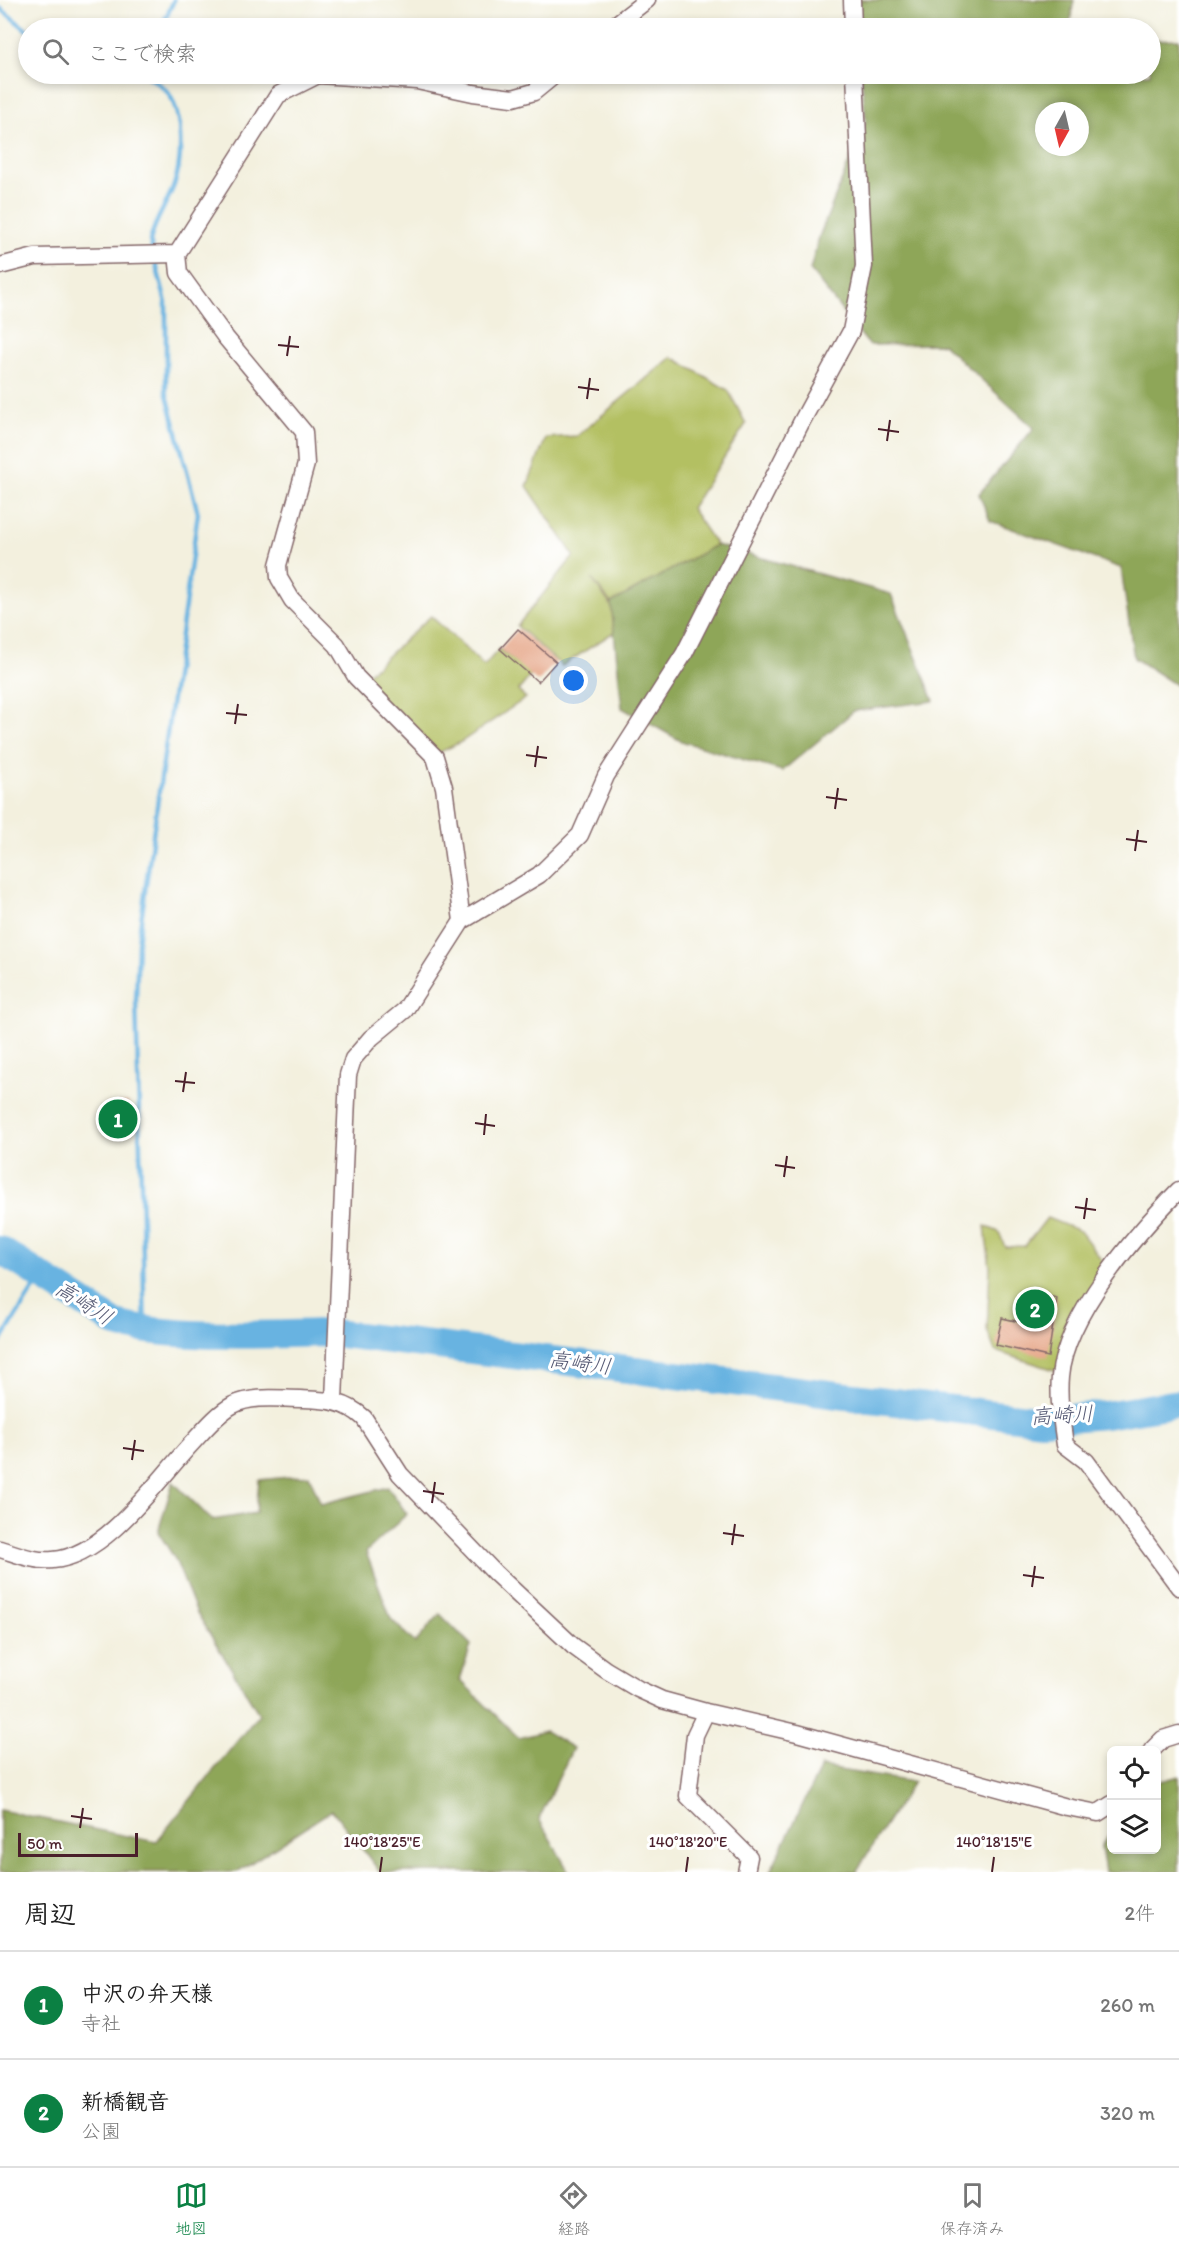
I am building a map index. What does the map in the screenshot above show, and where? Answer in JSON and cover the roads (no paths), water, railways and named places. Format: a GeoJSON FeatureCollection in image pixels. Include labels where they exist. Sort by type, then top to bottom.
{"type":"FeatureCollection","features":[{"type":"Feature","properties":{"kind":"street"},"geometry":{"type":"LineString","coordinates":[[624,18],[647,0]]}},
{"type":"Feature","properties":{"kind":"street"},"geometry":{"type":"LineString","coordinates":[[852,0],[853,18]]}},
{"type":"Feature","properties":{"kind":"street"},"geometry":{"type":"LineString","coordinates":[[296,84],[278,94],[177,254],[180,273],[226,338],[304,432],[306,464],[278,566],[279,578],[292,600],[337,645],[356,677],[435,757],[444,787],[462,921]]}},
{"type":"Feature","properties":{"kind":"street"},"geometry":{"type":"LineString","coordinates":[[431,84],[473,93],[513,98],[534,92],[544,84]]}},
{"type":"Feature","properties":{"kind":"street"},"geometry":{"type":"LineString","coordinates":[[334,1400],[348,1075],[353,1059],[365,1045],[405,1010],[462,921],[539,875],[580,835],[606,776],[684,654],[802,421],[851,331],[864,266],[855,84]]}},
{"type":"Feature","properties":{"kind":"street"},"geometry":{"type":"LineString","coordinates":[[0,266],[35,257],[177,254]]}},
{"type":"Feature","properties":{"kind":"street"},"geometry":{"type":"LineString","coordinates":[[1179,1190],[1095,1290],[1070,1341],[1060,1375],[1060,1386],[1065,1445],[1086,1461],[1179,1587]]}},
{"type":"Feature","properties":{"kind":"street"},"geometry":{"type":"LineString","coordinates":[[0,1549],[37,1559],[53,1560],[76,1555],[112,1530],[201,1434],[232,1406],[250,1400],[334,1400],[356,1411],[364,1418],[400,1474],[495,1574],[573,1646],[638,1689],[662,1700],[797,1733],[1067,1807],[1098,1813],[1107,1807]]}},
{"type":"Feature","properties":{"kind":"street"},"geometry":{"type":"LineString","coordinates":[[706,1712],[695,1734],[688,1796],[749,1857],[746,1872]]}},
{"type":"Feature","properties":{"kind":"street"},"geometry":{"type":"LineString","coordinates":[[1156,1746],[1163,1739],[1179,1734]]}},
{"type":"Feature","properties":{"kind":"waterway"},"geometry":{"type":"LineString","coordinates":[[166,18],[174,0]]}},
{"type":"Feature","properties":{"kind":"waterway"},"geometry":{"type":"LineString","coordinates":[[0,8],[18,23]]}},
{"type":"Feature","properties":{"kind":"waterway"},"geometry":{"type":"LineString","coordinates":[[145,1330],[136,1000],[138,942],[198,513],[166,391],[166,303],[150,241],[154,226],[174,185],[180,151],[179,126],[174,103],[159,84]]}},
{"type":"Feature","properties":{"kind":"waterway","name":"高崎川"},"geometry":{"type":"LineString","coordinates":[[0,1250],[116,1324],[141,1329],[223,1335],[333,1333],[1042,1420],[1105,1415],[1179,1403]]}},
{"type":"Feature","properties":{"kind":"waterway"},"geometry":{"type":"LineString","coordinates":[[0,1342],[41,1277]]}},
{"type":"Feature","properties":{"kind":"place","name":"中沢の弁天様"},"geometry":{"type":"Point","coordinates":[118,1119]}},
{"type":"Feature","properties":{"kind":"place","name":"新橋観音"},"geometry":{"type":"Point","coordinates":[1035,1309]}}]}
